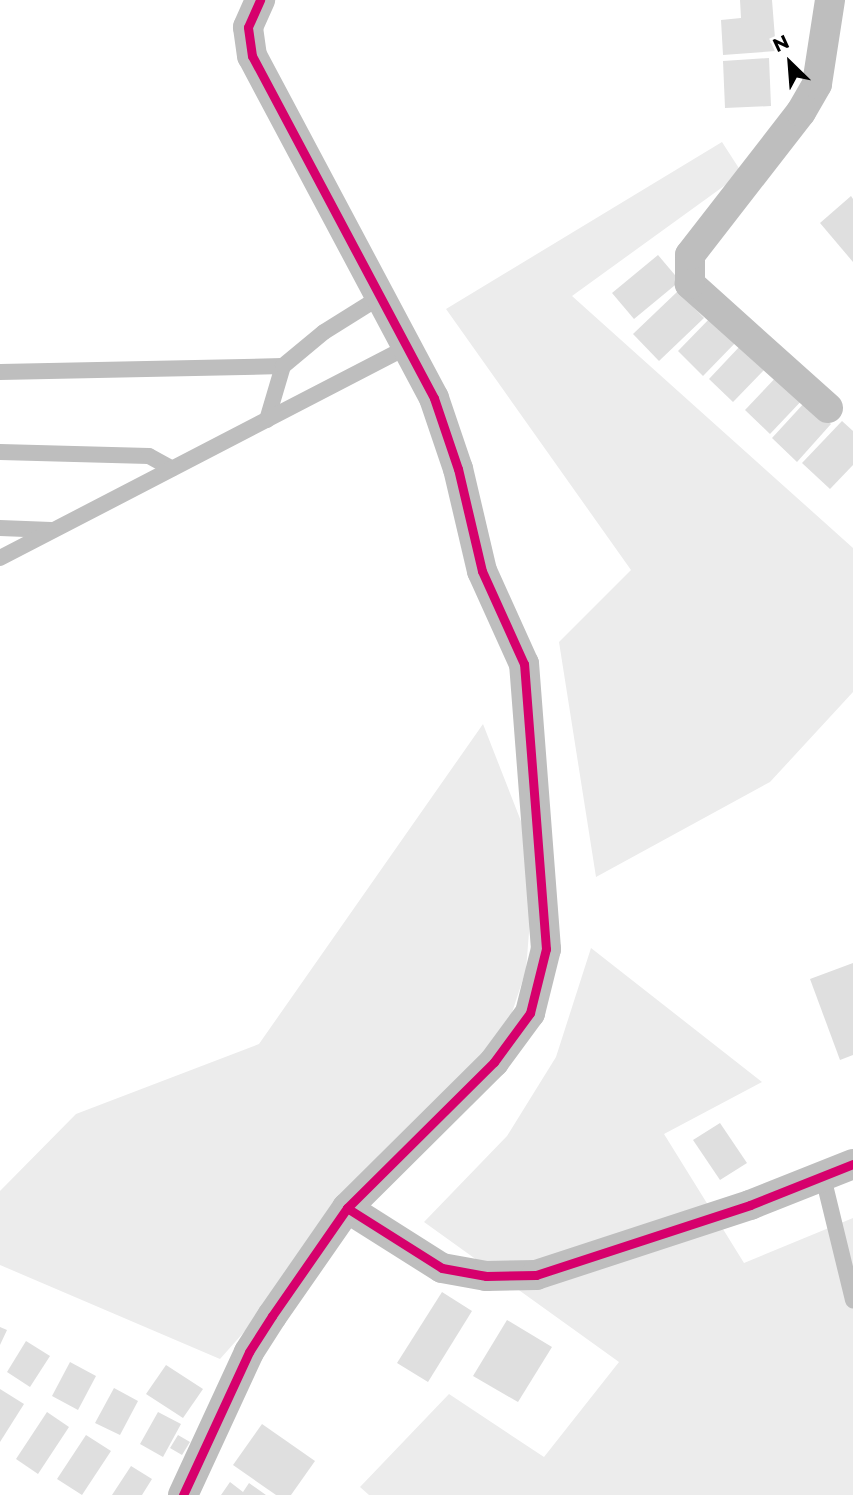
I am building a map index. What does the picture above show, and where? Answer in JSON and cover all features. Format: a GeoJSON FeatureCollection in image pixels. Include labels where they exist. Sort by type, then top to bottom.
{"type":"FeatureCollection","features":[{"type":"Feature","properties":{"kind":"street"},"geometry":{"type":"LineString","coordinates":[[183,1495],[249,1352],[347,1208],[494,1062],[530,1013],[546,949],[524,664],[482,571],[458,469],[434,398],[252,56],[248,27],[260,0]]}},
{"type":"Feature","properties":{"kind":"street"},"geometry":{"type":"LineString","coordinates":[[828,408],[690,284],[690,255],[801,112],[817,84],[830,0]]}},
{"type":"Feature","properties":{"kind":"street"},"geometry":{"type":"LineString","coordinates":[[347,1208],[442,1268],[486,1276],[537,1275],[823,1177],[853,1164]]}},
{"type":"Feature","properties":{"kind":"lane"},"geometry":{"type":"LineString","coordinates":[[267,420],[283,366],[324,332],[380,297]]}},
{"type":"Feature","properties":{"kind":"lane"},"geometry":{"type":"LineString","coordinates":[[0,558],[407,347]]}},
{"type":"Feature","properties":{"kind":"lane"},"geometry":{"type":"LineString","coordinates":[[0,372],[283,366]]}},
{"type":"Feature","properties":{"kind":"lane"},"geometry":{"type":"LineString","coordinates":[[0,452],[149,456],[172,469]]}},
{"type":"Feature","properties":{"kind":"lane"},"geometry":{"type":"LineString","coordinates":[[0,528],[53,530]]}},
{"type":"Feature","properties":{"kind":"lane"},"geometry":{"type":"LineString","coordinates":[[823,1177],[846,1240],[853,1300]]}},
{"type":"Feature","properties":{"kind":"shaded area"},"geometry":{"type":"Polygon","coordinates":[[[722,142],[742,173],[572,296],[853,548],[853,692],[770,782],[596,877],[559,642],[631,570],[446,309],[722,142]]]}},
{"type":"Feature","properties":{"kind":"shaded area"},"geometry":{"type":"Polygon","coordinates":[[[483,724],[535,857],[526,970],[503,1040],[220,1359],[0,1265],[0,1191],[76,1114],[259,1044],[483,724]]]}},
{"type":"Feature","properties":{"kind":"shaded area"},"geometry":{"type":"Polygon","coordinates":[[[591,948],[762,1082],[664,1134],[744,1263],[853,1218],[853,1495],[369,1495],[360,1487],[449,1394],[544,1457],[619,1362],[424,1222],[507,1136],[556,1057],[591,948]]]}},
{"type":"Feature","properties":{"kind":"building"},"geometry":{"type":"Polygon","coordinates":[[[740,0],[772,0],[776,51],[723,55],[721,20],[741,18],[740,0]]]}},
{"type":"Feature","properties":{"kind":"building"},"geometry":{"type":"Polygon","coordinates":[[[769,58],[771,106],[725,108],[723,61],[769,58]]]}},
{"type":"Feature","properties":{"kind":"building"},"geometry":{"type":"Polygon","coordinates":[[[851,196],[853,199],[853,262],[820,223],[851,196]]]}},
{"type":"Feature","properties":{"kind":"building"},"geometry":{"type":"Polygon","coordinates":[[[658,255],[680,281],[634,319],[612,293],[658,255]]]}},
{"type":"Feature","properties":{"kind":"building"},"geometry":{"type":"Polygon","coordinates":[[[678,291],[704,318],[659,361],[633,334],[678,291]]]}},
{"type":"Feature","properties":{"kind":"building"},"geometry":{"type":"Polygon","coordinates":[[[713,315],[738,340],[703,376],[678,351],[713,315]]]}},
{"type":"Feature","properties":{"kind":"building"},"geometry":{"type":"Polygon","coordinates":[[[741,345],[765,369],[733,402],[709,379],[741,345]]]}},
{"type":"Feature","properties":{"kind":"building"},"geometry":{"type":"Polygon","coordinates":[[[781,372],[806,396],[770,434],[745,410],[781,372]]]}},
{"type":"Feature","properties":{"kind":"building"},"geometry":{"type":"Polygon","coordinates":[[[806,401],[831,424],[797,462],[772,438],[806,401]]]}},
{"type":"Feature","properties":{"kind":"building"},"geometry":{"type":"Polygon","coordinates":[[[842,421],[853,431],[853,465],[830,489],[802,463],[842,421]]]}},
{"type":"Feature","properties":{"kind":"building"},"geometry":{"type":"Polygon","coordinates":[[[853,963],[853,1055],[840,1060],[810,979],[853,963]]]}},
{"type":"Feature","properties":{"kind":"building"},"geometry":{"type":"Polygon","coordinates":[[[720,1123],[747,1163],[720,1180],[693,1140],[720,1123]]]}},
{"type":"Feature","properties":{"kind":"building"},"geometry":{"type":"Polygon","coordinates":[[[442,1292],[472,1311],[428,1382],[397,1363],[442,1292]]]}},
{"type":"Feature","properties":{"kind":"building"},"geometry":{"type":"Polygon","coordinates":[[[507,1320],[552,1347],[518,1402],[473,1376],[507,1320]]]}},
{"type":"Feature","properties":{"kind":"building"},"geometry":{"type":"Polygon","coordinates":[[[0,1327],[7,1330],[0,1345],[0,1327]]]}},
{"type":"Feature","properties":{"kind":"building"},"geometry":{"type":"Polygon","coordinates":[[[26,1341],[50,1356],[30,1387],[7,1372],[26,1341]]]}},
{"type":"Feature","properties":{"kind":"building"},"geometry":{"type":"Polygon","coordinates":[[[70,1362],[96,1376],[78,1410],[52,1396],[70,1362]]]}},
{"type":"Feature","properties":{"kind":"building"},"geometry":{"type":"Polygon","coordinates":[[[166,1365],[203,1389],[183,1418],[146,1394],[166,1365]]]}},
{"type":"Feature","properties":{"kind":"building"},"geometry":{"type":"Polygon","coordinates":[[[114,1388],[138,1401],[120,1435],[95,1423],[114,1388]]]}},
{"type":"Feature","properties":{"kind":"building"},"geometry":{"type":"Polygon","coordinates":[[[0,1389],[24,1404],[0,1442],[0,1389]]]}},
{"type":"Feature","properties":{"kind":"building"},"geometry":{"type":"Polygon","coordinates":[[[47,1412],[69,1427],[38,1474],[16,1459],[47,1412]]]}},
{"type":"Feature","properties":{"kind":"building"},"geometry":{"type":"Polygon","coordinates":[[[158,1412],[181,1424],[163,1457],[140,1444],[158,1412]]]}},
{"type":"Feature","properties":{"kind":"building"},"geometry":{"type":"Polygon","coordinates":[[[262,1424],[315,1461],[291,1495],[276,1495],[233,1465],[262,1424]]]}},
{"type":"Feature","properties":{"kind":"building"},"geometry":{"type":"Polygon","coordinates":[[[86,1435],[111,1451],[82,1495],[57,1479],[86,1435]]]}},
{"type":"Feature","properties":{"kind":"building"},"geometry":{"type":"Polygon","coordinates":[[[178,1435],[190,1442],[182,1455],[170,1448],[178,1435]]]}},
{"type":"Feature","properties":{"kind":"building"},"geometry":{"type":"Polygon","coordinates":[[[131,1466],[152,1479],[142,1495],[112,1495],[131,1466]]]}},
{"type":"Feature","properties":{"kind":"building"},"geometry":{"type":"Polygon","coordinates":[[[230,1482],[243,1492],[249,1483],[266,1495],[221,1495],[230,1482]]]}},
{"type":"Feature","properties":{"kind":"cycle path"},"geometry":{"type":"LineString","coordinates":[[183,1495],[249,1352],[272,1316],[347,1208],[494,1062],[530,1013],[546,949],[524,664],[482,571],[458,469],[434,398],[252,56],[248,27],[260,0]]}},
{"type":"Feature","properties":{"kind":"cycle path"},"geometry":{"type":"LineString","coordinates":[[347,1208],[442,1268],[486,1276],[536,1275],[750,1205],[853,1164]]}}]}
